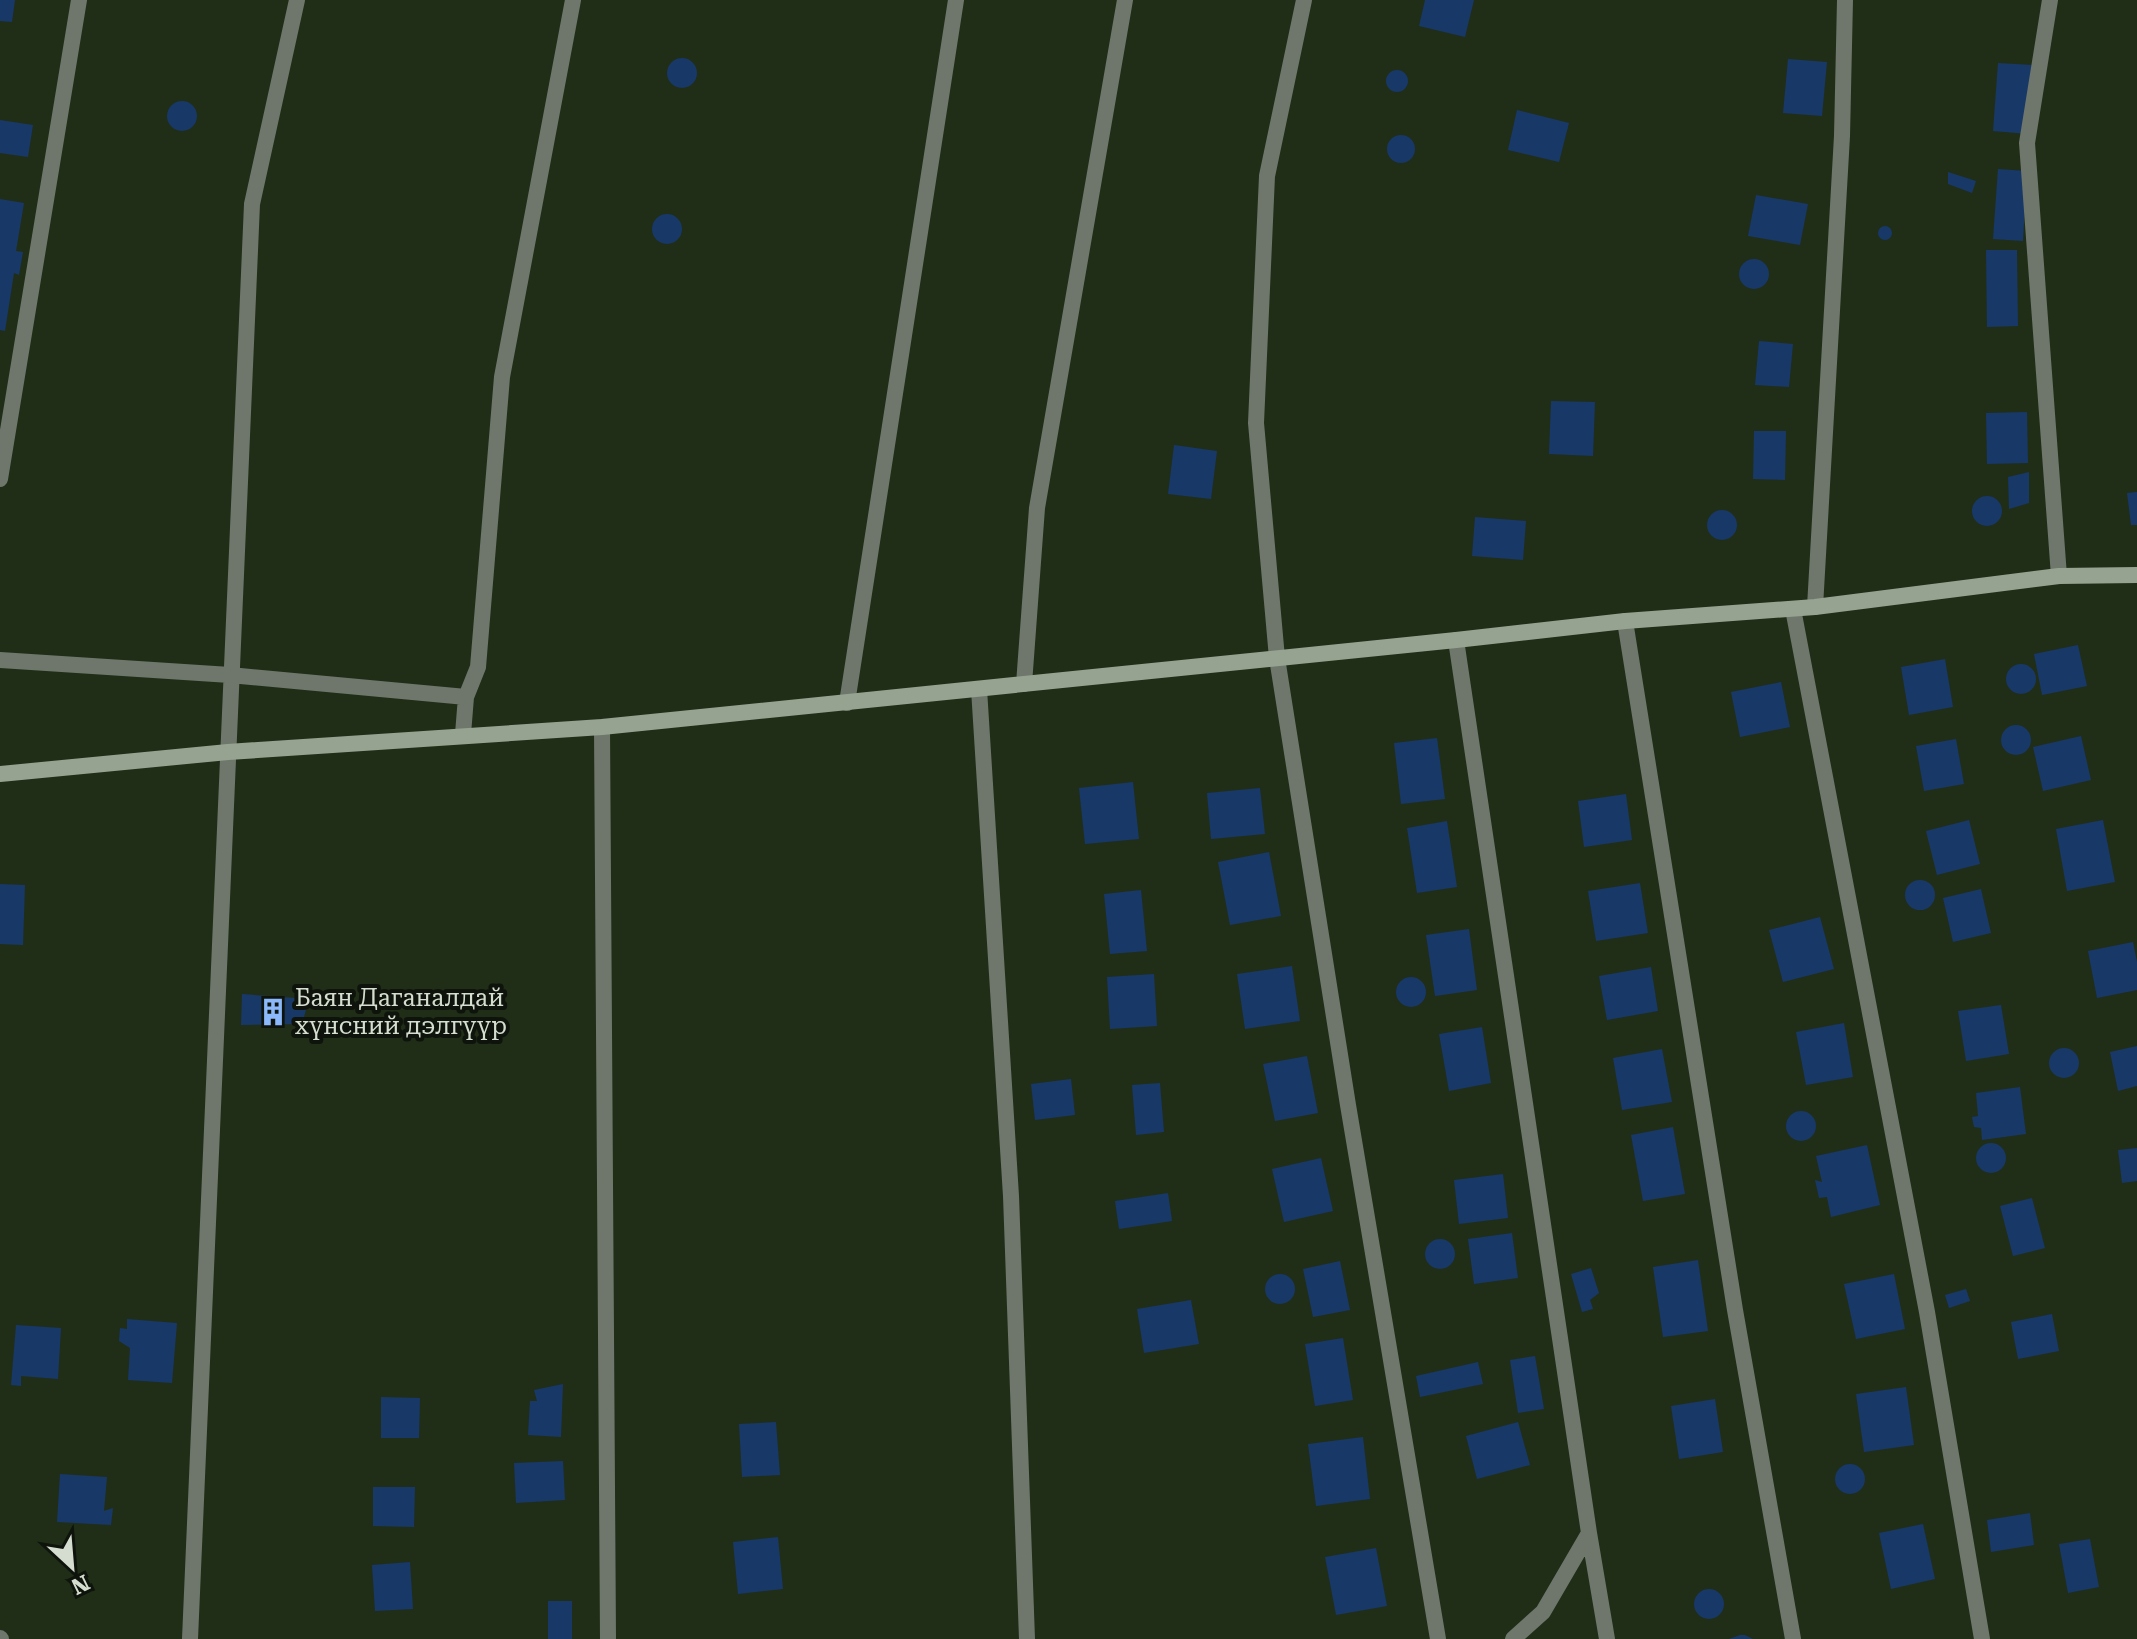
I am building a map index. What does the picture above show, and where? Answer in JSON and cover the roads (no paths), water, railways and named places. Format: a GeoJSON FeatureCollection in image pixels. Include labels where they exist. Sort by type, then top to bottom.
{"type":"FeatureCollection","features":[{"type":"Feature","properties":{"kind":"street"},"geometry":{"type":"LineString","coordinates":[[0,479],[79,0]]}},
{"type":"Feature","properties":{"kind":"street"},"geometry":{"type":"LineString","coordinates":[[190,1639],[252,204],[297,0]]}},
{"type":"Feature","properties":{"kind":"street"},"geometry":{"type":"LineString","coordinates":[[463,734],[466,697],[478,667],[502,377],[573,0]]}},
{"type":"Feature","properties":{"kind":"street"},"geometry":{"type":"LineString","coordinates":[[847,703],[956,0]]}},
{"type":"Feature","properties":{"kind":"street"},"geometry":{"type":"LineString","coordinates":[[1024,684],[1037,508],[1125,0]]}},
{"type":"Feature","properties":{"kind":"street"},"geometry":{"type":"LineString","coordinates":[[1304,0],[1267,176],[1256,423],[1277,658],[1438,1639]]}},
{"type":"Feature","properties":{"kind":"street"},"geometry":{"type":"LineString","coordinates":[[1815,607],[1842,136],[1845,0]]}},
{"type":"Feature","properties":{"kind":"street"},"geometry":{"type":"LineString","coordinates":[[2050,0],[2027,143],[2059,576]]}},
{"type":"Feature","properties":{"kind":"street"},"geometry":{"type":"LineString","coordinates":[[0,774],[228,752],[602,727],[1625,621],[1815,607],[2059,576],[2137,575]]}},
{"type":"Feature","properties":{"kind":"street"},"geometry":{"type":"LineString","coordinates":[[1793,609],[1927,1312],[1982,1639]]}},
{"type":"Feature","properties":{"kind":"street"},"geometry":{"type":"LineString","coordinates":[[1625,621],[1735,1310],[1793,1639]]}},
{"type":"Feature","properties":{"kind":"street"},"geometry":{"type":"LineString","coordinates":[[1456,640],[1607,1639]]}},
{"type":"Feature","properties":{"kind":"street"},"geometry":{"type":"LineString","coordinates":[[0,660],[230,675],[466,697]]}},
{"type":"Feature","properties":{"kind":"street"},"geometry":{"type":"LineString","coordinates":[[979,689],[1011,1196],[1027,1639]]}},
{"type":"Feature","properties":{"kind":"street"},"geometry":{"type":"LineString","coordinates":[[602,727],[608,1639]]}},
{"type":"Feature","properties":{"kind":"street"},"geometry":{"type":"LineString","coordinates":[[1513,1639],[1543,1612],[1589,1533]]}},
{"type":"Feature","properties":{"kind":"place","name":"Баян Даганалдай хүнсний дэлгүүр"},"geometry":{"type":"Point","coordinates":[273,1012]}}]}
